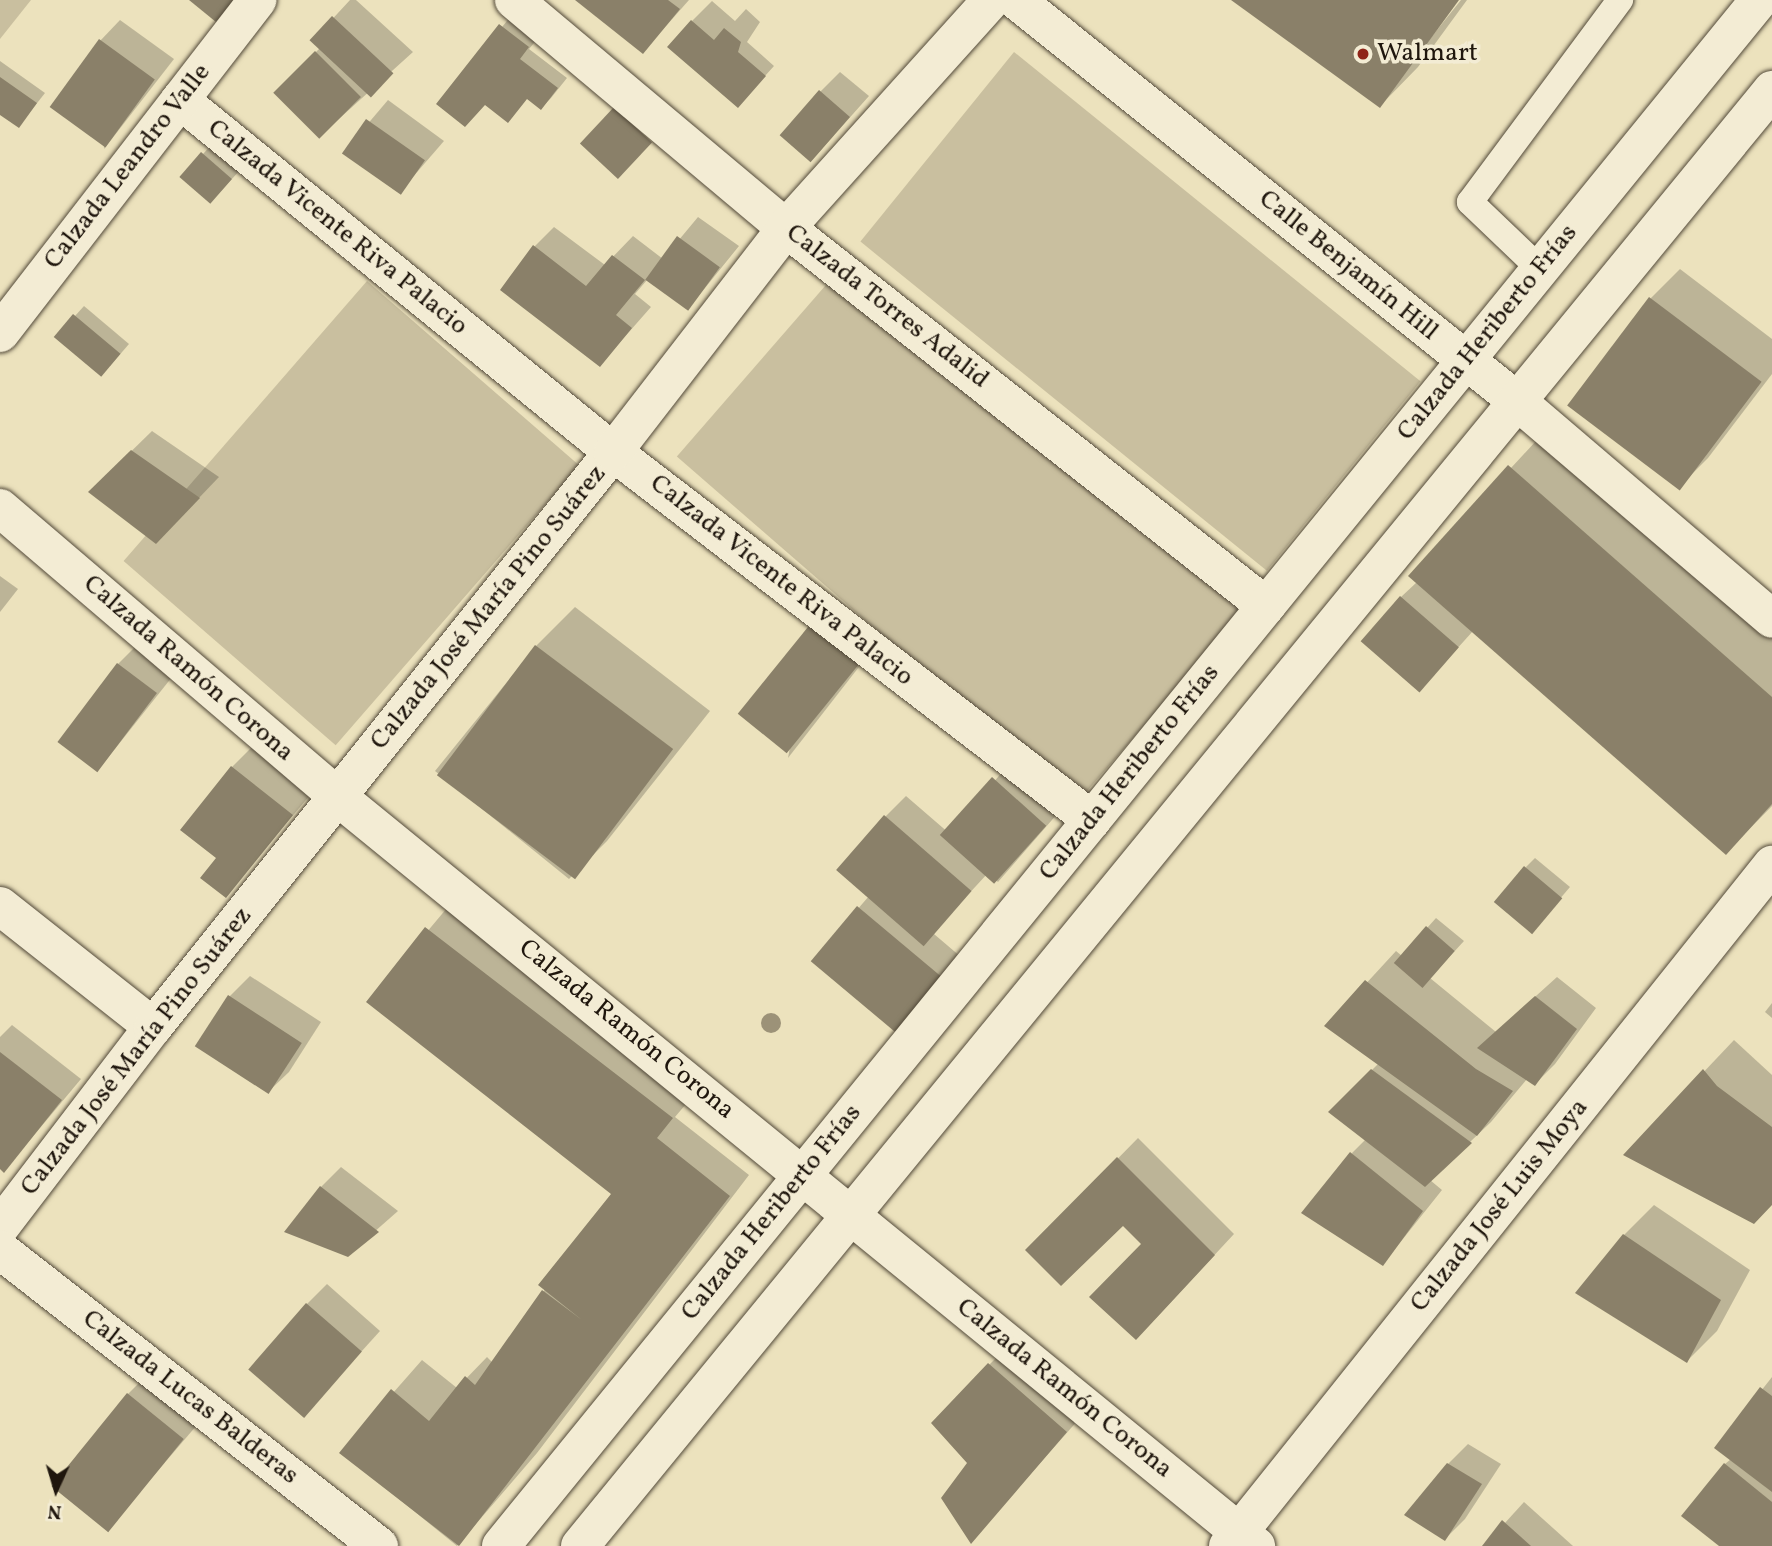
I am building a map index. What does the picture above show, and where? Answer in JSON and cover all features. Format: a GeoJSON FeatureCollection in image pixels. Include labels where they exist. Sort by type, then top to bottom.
{"type":"FeatureCollection","features":[{"type":"Feature","properties":{"kind":"street","name":"Calzada Leandro Valle"},"geometry":{"type":"LineString","coordinates":[[0,333],[257,0]]}},
{"type":"Feature","properties":{"kind":"street","name":"Calzada Torres Adalid"},"geometry":{"type":"LineString","coordinates":[[514,0],[786,228],[1266,606]]}},
{"type":"Feature","properties":{"kind":"street","name":"Calzada José María Pino Suárez"},"geometry":{"type":"LineString","coordinates":[[0,1227],[153,1027],[613,452],[786,228],[991,0]]}},
{"type":"Feature","properties":{"kind":"street","name":"Calle Benjamín Hill"},"geometry":{"type":"LineString","coordinates":[[1016,0],[1517,401],[1772,619]]}},
{"type":"Feature","properties":{"kind":"street","name":"Calzada Heriberto Frías"},"geometry":{"type":"LineString","coordinates":[[501,1546],[1759,0]]}},
{"type":"Feature","properties":{"kind":"street"},"geometry":{"type":"LineString","coordinates":[[580,1546],[1772,90]]}},
{"type":"Feature","properties":{"kind":"street","name":"Calzada Vicente Riva Palacio"},"geometry":{"type":"LineString","coordinates":[[180,100],[613,452],[1092,820]]}},
{"type":"Feature","properties":{"kind":"street","name":"Calzada Ramón Corona"},"geometry":{"type":"LineString","coordinates":[[0,508],[338,797],[804,1174],[1242,1541]]}},
{"type":"Feature","properties":{"kind":"street","name":"Calzada José Luis Moya"},"geometry":{"type":"LineString","coordinates":[[1242,1541],[1772,865]]}},
{"type":"Feature","properties":{"kind":"street"},"geometry":{"type":"LineString","coordinates":[[0,905],[153,1027]]}},
{"type":"Feature","properties":{"kind":"street","name":"Calzada Lucas Balderas"},"geometry":{"type":"LineString","coordinates":[[0,1250],[379,1546]]}},
{"type":"Feature","properties":{"kind":"lane"},"geometry":{"type":"LineString","coordinates":[[1540,269],[1471,202],[1620,0]]}},
{"type":"Feature","properties":{"kind":"shaded area"},"geometry":{"type":"Polygon","coordinates":[[[0,0],[31,0],[0,39],[0,0]]]}},
{"type":"Feature","properties":{"kind":"shaded area"},"geometry":{"type":"Polygon","coordinates":[[[1014,52],[1420,381],[1267,571],[860,242],[1014,52]]]}},
{"type":"Feature","properties":{"kind":"shaded area"},"geometry":{"type":"Polygon","coordinates":[[[852,255],[1251,602],[1076,804],[677,457],[852,255]]]}},
{"type":"Feature","properties":{"kind":"shaded area"},"geometry":{"type":"Polygon","coordinates":[[[367,281],[579,465],[336,745],[124,561],[367,281]]]}},
{"type":"Feature","properties":{"kind":"building"},"geometry":{"type":"Polygon","coordinates":[[[189,0],[234,0],[216,22],[189,0]]]}},
{"type":"Feature","properties":{"kind":"building"},"geometry":{"type":"Polygon","coordinates":[[[575,0],[668,0],[680,9],[643,54],[575,0]]]}},
{"type":"Feature","properties":{"kind":"building","name":"Walmart"},"geometry":{"type":"Polygon","coordinates":[[[1231,0],[1459,0],[1380,108],[1231,0]]]}},
{"type":"Feature","properties":{"kind":"building"},"geometry":{"type":"Polygon","coordinates":[[[332,16],[393,73],[371,97],[309,40],[332,16]]]}},
{"type":"Feature","properties":{"kind":"building"},"geometry":{"type":"Polygon","coordinates":[[[691,20],[714,40],[724,28],[741,42],[738,52],[766,76],[738,108],[667,47],[691,20]]]}},
{"type":"Feature","properties":{"kind":"building"},"geometry":{"type":"Polygon","coordinates":[[[499,24],[529,47],[520,59],[558,88],[541,110],[527,99],[508,123],[485,105],[465,127],[436,104],[499,24]]]}},
{"type":"Feature","properties":{"kind":"building"},"geometry":{"type":"Polygon","coordinates":[[[99,39],[155,80],[105,148],[50,107],[99,39]]]}},
{"type":"Feature","properties":{"kind":"building"},"geometry":{"type":"Polygon","coordinates":[[[315,51],[361,97],[319,139],[273,93],[315,51]]]}},
{"type":"Feature","properties":{"kind":"building"},"geometry":{"type":"Polygon","coordinates":[[[0,77],[37,103],[19,128],[0,115],[0,77]]]}},
{"type":"Feature","properties":{"kind":"building"},"geometry":{"type":"Polygon","coordinates":[[[819,90],[850,117],[811,162],[780,135],[819,90]]]}},
{"type":"Feature","properties":{"kind":"building"},"geometry":{"type":"Polygon","coordinates":[[[614,107],[652,142],[618,179],[580,144],[614,107]]]}},
{"type":"Feature","properties":{"kind":"building"},"geometry":{"type":"Polygon","coordinates":[[[366,119],[425,160],[401,195],[342,153],[366,119]]]}},
{"type":"Feature","properties":{"kind":"building"},"geometry":{"type":"Polygon","coordinates":[[[201,152],[232,179],[210,204],[179,177],[201,152]]]}},
{"type":"Feature","properties":{"kind":"building"},"geometry":{"type":"Polygon","coordinates":[[[677,236],[720,267],[688,311],[645,280],[677,236]]]}},
{"type":"Feature","properties":{"kind":"building"},"geometry":{"type":"Polygon","coordinates":[[[533,245],[586,286],[612,255],[645,280],[616,315],[632,328],[600,367],[500,290],[533,245]]]}},
{"type":"Feature","properties":{"kind":"building"},"geometry":{"type":"Polygon","coordinates":[[[1649,297],[1762,382],[1680,490],[1567,406],[1649,297]]]}},
{"type":"Feature","properties":{"kind":"building"},"geometry":{"type":"Polygon","coordinates":[[[73,314],[120,354],[101,377],[54,337],[73,314]]]}},
{"type":"Feature","properties":{"kind":"building"},"geometry":{"type":"Polygon","coordinates":[[[131,450],[200,498],[156,544],[88,492],[131,450]]]}},
{"type":"Feature","properties":{"kind":"building"},"geometry":{"type":"Polygon","coordinates":[[[1508,465],[1772,697],[1772,804],[1726,855],[1408,576],[1508,465]]]}},
{"type":"Feature","properties":{"kind":"building"},"geometry":{"type":"Polygon","coordinates":[[[1400,596],[1459,647],[1420,692],[1361,641],[1400,596]]]}},
{"type":"Feature","properties":{"kind":"building"},"geometry":{"type":"Polygon","coordinates":[[[812,622],[861,662],[787,753],[738,714],[812,622]]]}},
{"type":"Feature","properties":{"kind":"building"},"geometry":{"type":"Polygon","coordinates":[[[535,645],[673,749],[575,879],[437,775],[535,645]]]}},
{"type":"Feature","properties":{"kind":"building"},"geometry":{"type":"Polygon","coordinates":[[[117,663],[157,693],[97,772],[57,742],[117,663]]]}},
{"type":"Feature","properties":{"kind":"building"},"geometry":{"type":"Polygon","coordinates":[[[231,766],[293,815],[226,898],[200,878],[216,858],[180,830],[231,766]]]}},
{"type":"Feature","properties":{"kind":"building"},"geometry":{"type":"Polygon","coordinates":[[[992,777],[1046,826],[994,884],[940,835],[992,777]]]}},
{"type":"Feature","properties":{"kind":"building"},"geometry":{"type":"Polygon","coordinates":[[[884,815],[972,891],[924,946],[836,870],[884,815]]]}},
{"type":"Feature","properties":{"kind":"building"},"geometry":{"type":"Polygon","coordinates":[[[1524,866],[1562,898],[1532,934],[1494,902],[1524,866]]]}},
{"type":"Feature","properties":{"kind":"building"},"geometry":{"type":"Polygon","coordinates":[[[857,906],[942,977],[896,1033],[811,961],[857,906]]]}},
{"type":"Feature","properties":{"kind":"building"},"geometry":{"type":"Polygon","coordinates":[[[1426,926],[1455,951],[1423,988],[1394,963],[1426,926]]]}},
{"type":"Feature","properties":{"kind":"building"},"geometry":{"type":"Polygon","coordinates":[[[425,927],[673,1118],[657,1138],[730,1196],[459,1546],[339,1453],[391,1389],[429,1421],[465,1376],[475,1385],[542,1290],[582,1320],[538,1285],[611,1194],[366,1002],[425,927]]]}},
{"type":"Feature","properties":{"kind":"building"},"geometry":{"type":"Polygon","coordinates":[[[1365,980],[1476,1069],[1513,1091],[1477,1136],[1324,1026],[1365,980]]]}},
{"type":"Feature","properties":{"kind":"building"},"geometry":{"type":"Polygon","coordinates":[[[228,995],[302,1043],[269,1094],[195,1046],[228,995]]]}},
{"type":"Feature","properties":{"kind":"building"},"geometry":{"type":"Polygon","coordinates":[[[1535,996],[1577,1029],[1535,1086],[1477,1048],[1535,996]]]}},
{"type":"Feature","properties":{"kind":"building"},"geometry":{"type":"Polygon","coordinates":[[[0,1052],[62,1100],[4,1173],[0,1169],[0,1052]]]}},
{"type":"Feature","properties":{"kind":"building"},"geometry":{"type":"Polygon","coordinates":[[[1371,1069],[1472,1143],[1425,1187],[1328,1112],[1371,1069]]]}},
{"type":"Feature","properties":{"kind":"building"},"geometry":{"type":"Polygon","coordinates":[[[1703,1069],[1717,1086],[1772,1127],[1772,1205],[1754,1224],[1623,1155],[1703,1069]]]}},
{"type":"Feature","properties":{"kind":"building"},"geometry":{"type":"Polygon","coordinates":[[[1350,1152],[1423,1211],[1383,1266],[1301,1213],[1350,1152]]]}},
{"type":"Feature","properties":{"kind":"building"},"geometry":{"type":"Polygon","coordinates":[[[1117,1157],[1215,1255],[1136,1340],[1089,1297],[1141,1244],[1123,1226],[1061,1286],[1025,1250],[1117,1157]]]}},
{"type":"Feature","properties":{"kind":"building"},"geometry":{"type":"Polygon","coordinates":[[[320,1186],[379,1232],[348,1257],[284,1232],[320,1186]]]}},
{"type":"Feature","properties":{"kind":"building"},"geometry":{"type":"Polygon","coordinates":[[[1623,1234],[1721,1300],[1687,1363],[1575,1293],[1623,1234]]]}},
{"type":"Feature","properties":{"kind":"building"},"geometry":{"type":"Polygon","coordinates":[[[306,1303],[362,1352],[304,1418],[248,1369],[306,1303]]]}},
{"type":"Feature","properties":{"kind":"building"},"geometry":{"type":"Polygon","coordinates":[[[988,1363],[1067,1432],[971,1544],[941,1498],[967,1463],[931,1423],[988,1363]]]}},
{"type":"Feature","properties":{"kind":"building"},"geometry":{"type":"Polygon","coordinates":[[[1760,1387],[1772,1396],[1772,1492],[1714,1448],[1760,1387]]]}},
{"type":"Feature","properties":{"kind":"building"},"geometry":{"type":"Polygon","coordinates":[[[127,1393],[184,1439],[108,1532],[51,1486],[127,1393]]]}},
{"type":"Feature","properties":{"kind":"building"},"geometry":{"type":"Polygon","coordinates":[[[1447,1463],[1482,1484],[1445,1541],[1404,1515],[1447,1463]]]}},
{"type":"Feature","properties":{"kind":"building"},"geometry":{"type":"Polygon","coordinates":[[[1724,1463],[1772,1502],[1772,1546],[1719,1546],[1681,1516],[1724,1463]]]}},
{"type":"Feature","properties":{"kind":"building"},"geometry":{"type":"Polygon","coordinates":[[[1502,1520],[1531,1546],[1482,1546],[1502,1520]]]}},
{"type":"Feature","properties":{"kind":"place","name":"Walmart"},"geometry":{"type":"Point","coordinates":[1363,54]}}]}
